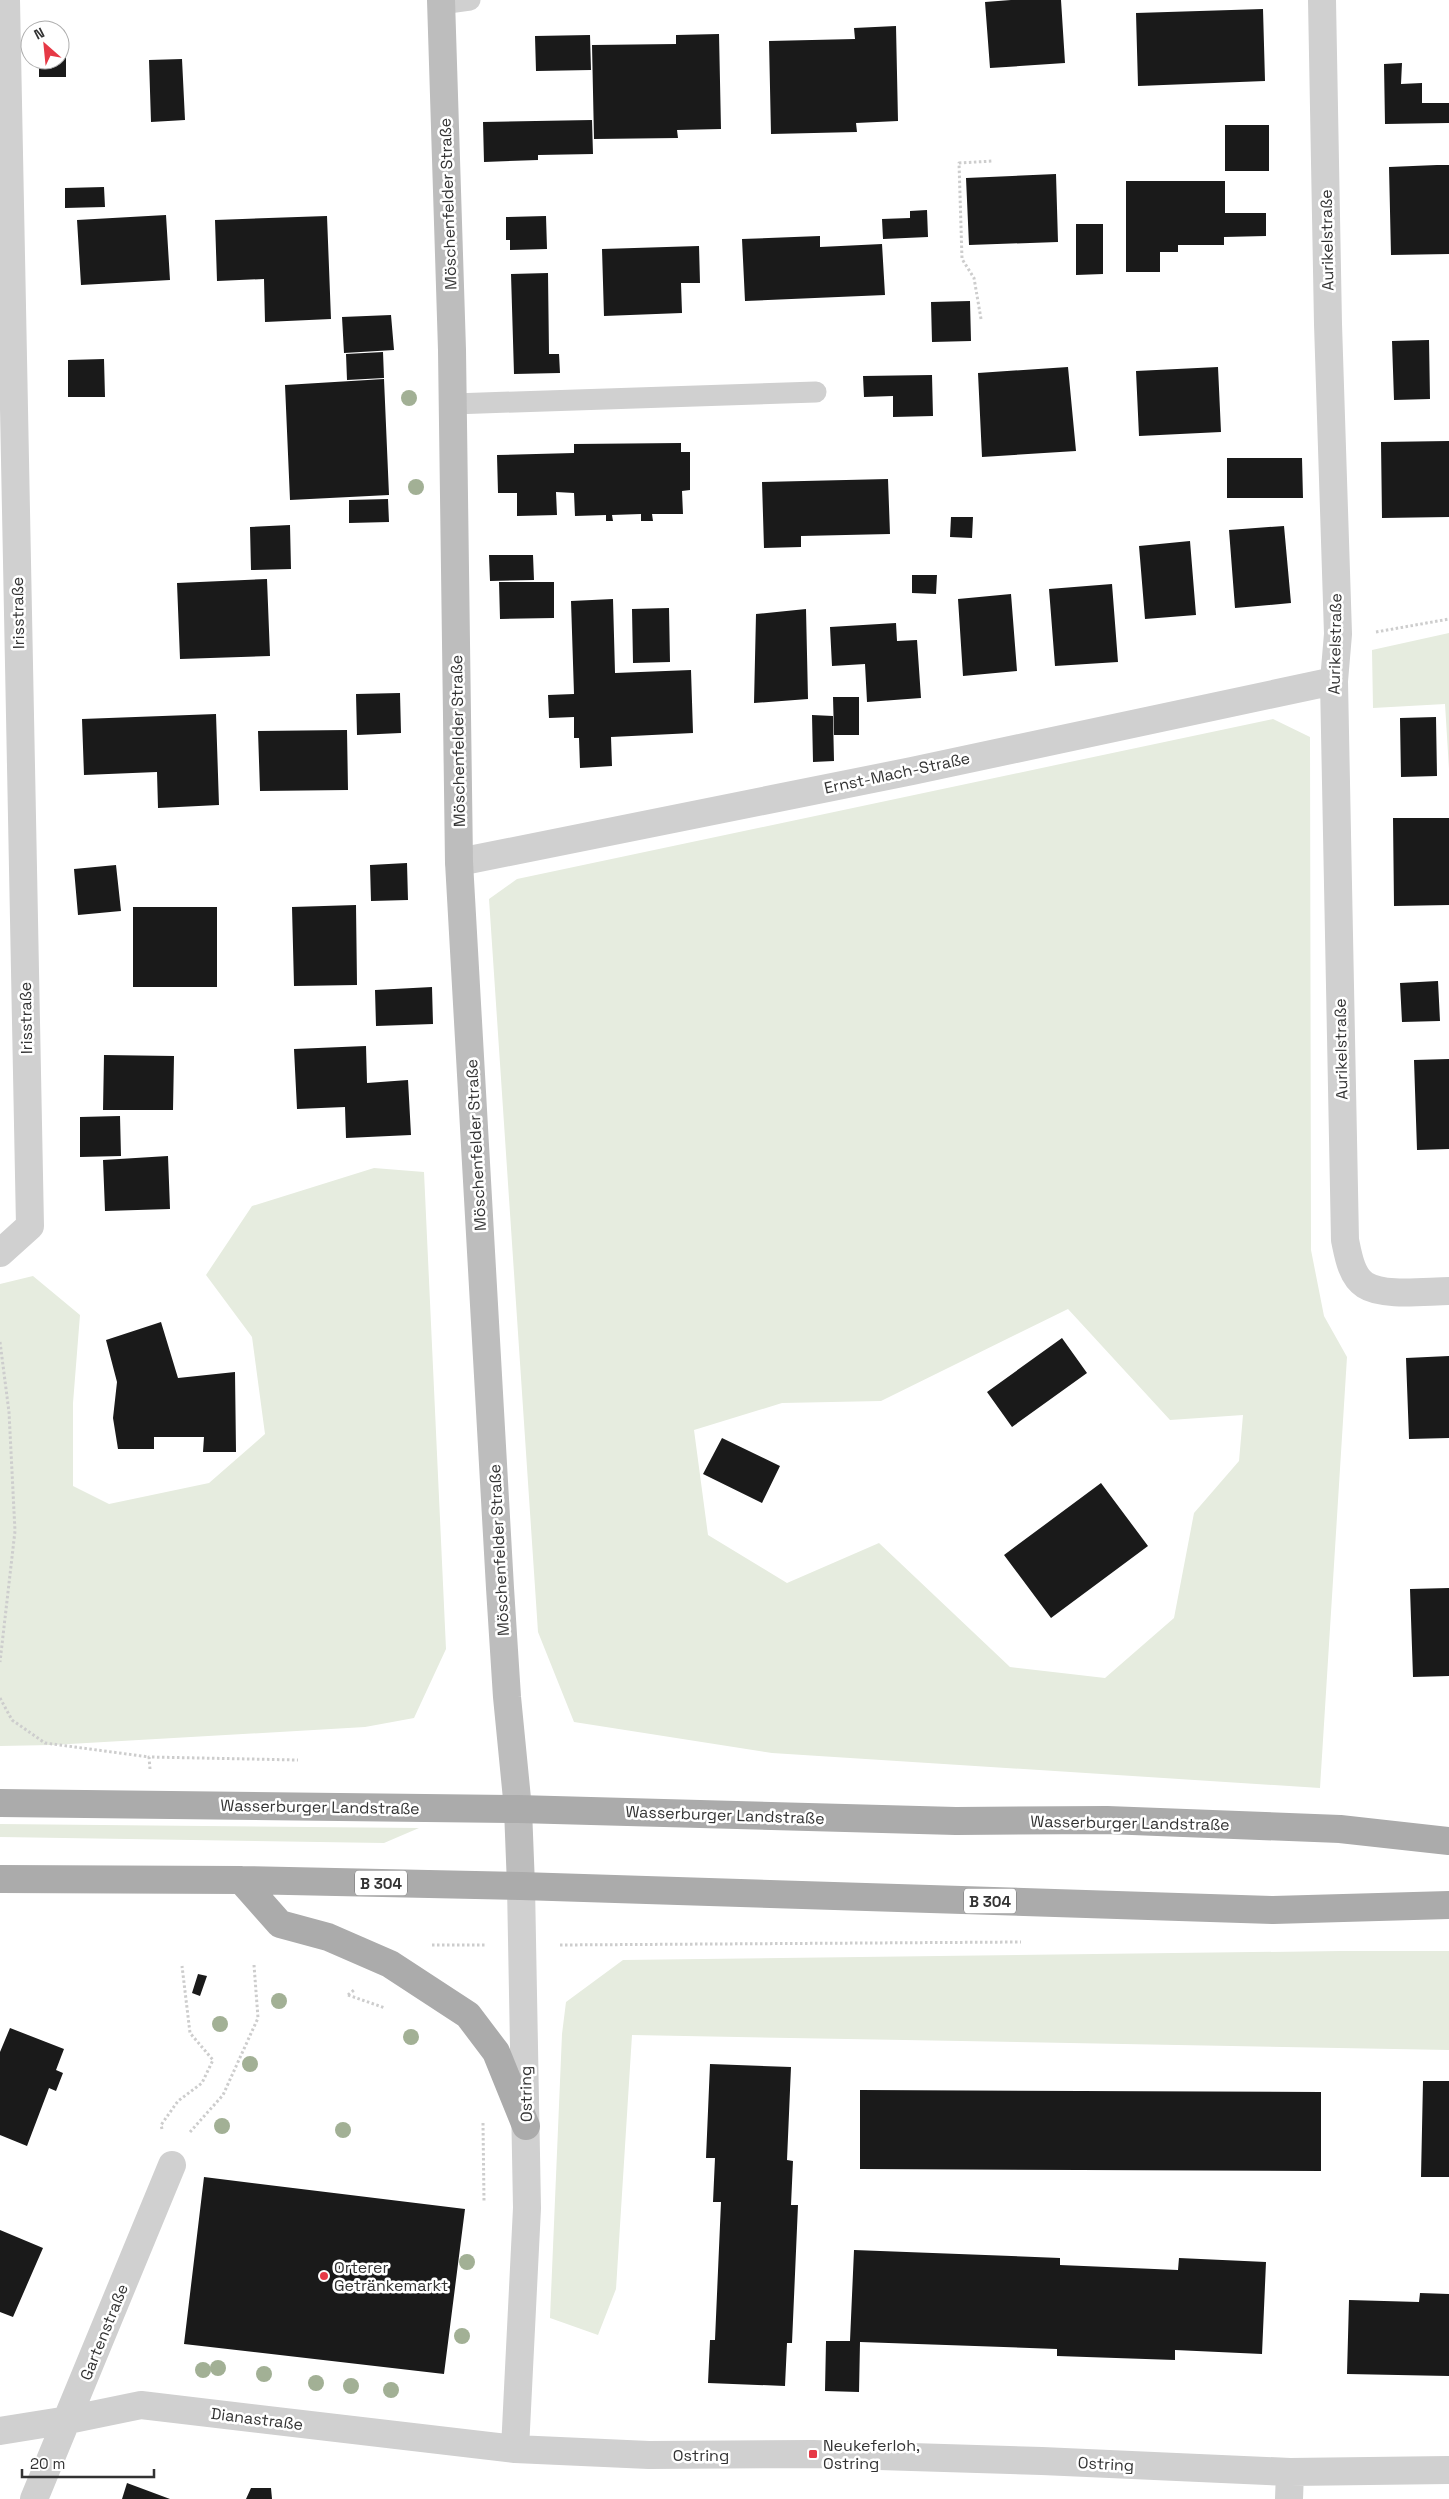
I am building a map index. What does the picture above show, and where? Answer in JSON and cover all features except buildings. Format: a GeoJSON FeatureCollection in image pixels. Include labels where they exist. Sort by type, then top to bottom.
{"type":"FeatureCollection","features":[{"type":"Feature","properties":{"kind":"main road","name":"Wasserburger Landstraße"},"geometry":{"type":"LineString","coordinates":[[0,1803],[518,1809],[956,1821],[1107,1820],[1340,1829],[1449,1841]]}},
{"type":"Feature","properties":{"kind":"main road","name":"B 304"},"geometry":{"type":"LineString","coordinates":[[0,1878],[241,1880],[522,1886],[1273,1910],[1449,1905]]}},
{"type":"Feature","properties":{"kind":"main road"},"geometry":{"type":"LineString","coordinates":[[241,1880],[280,1924],[328,1937],[390,1964],[468,2015],[496,2052],[526,2126]]}},
{"type":"Feature","properties":{"kind":"street","name":"Irisstraße"},"geometry":{"type":"LineString","coordinates":[[0,1253],[30,1226],[6,0]]}},
{"type":"Feature","properties":{"kind":"street","name":"Aurikelstraße"},"geometry":{"type":"LineString","coordinates":[[1322,0],[1328,324],[1338,634],[1334,681],[1345,1240],[1350,1262],[1364,1284],[1379,1291],[1449,1291]]}},
{"type":"Feature","properties":{"kind":"street","name":"Möschenfelder Straße"},"geometry":{"type":"LineString","coordinates":[[441,2],[453,404],[459,862],[500,1588],[507,1697],[518,1809],[522,1886]]}},
{"type":"Feature","properties":{"kind":"street","name":"Ernst-Mach-Straße"},"geometry":{"type":"LineString","coordinates":[[459,862],[912,771],[1334,681]]}},
{"type":"Feature","properties":{"kind":"street","name":"Ostring"},"geometry":{"type":"LineString","coordinates":[[522,1886],[527,2208],[515,2448],[649,2455],[813,2454],[1022,2460],[1290,2472],[1449,2470]]}},
{"type":"Feature","properties":{"kind":"street","name":"Gartenstraße"},"geometry":{"type":"LineString","coordinates":[[34,2499],[172,2165]]}},
{"type":"Feature","properties":{"kind":"street","name":"Dianastraße"},"geometry":{"type":"LineString","coordinates":[[0,2431],[68,2420],[141,2405],[515,2448]]}},
{"type":"Feature","properties":{"kind":"street"},"geometry":{"type":"LineString","coordinates":[[1289,2499],[1290,2472]]}},
{"type":"Feature","properties":{"kind":"lane","name":"Möschenfelder Straße"},"geometry":{"type":"LineString","coordinates":[[441,2],[470,0]]}},
{"type":"Feature","properties":{"kind":"lane"},"geometry":{"type":"LineString","coordinates":[[453,404],[816,392]]}},
{"type":"Feature","properties":{"kind":"path"},"geometry":{"type":"LineString","coordinates":[[981,319],[974,278],[962,259],[959,163],[993,161]]}},
{"type":"Feature","properties":{"kind":"path"},"geometry":{"type":"LineString","coordinates":[[1338,634],[1371,634],[1449,618]]}},
{"type":"Feature","properties":{"kind":"path"},"geometry":{"type":"LineString","coordinates":[[0,1342],[9,1412],[15,1531],[0,1662]]}},
{"type":"Feature","properties":{"kind":"path"},"geometry":{"type":"LineString","coordinates":[[0,1698],[12,1720],[44,1743],[148,1757],[298,1760]]}},
{"type":"Feature","properties":{"kind":"path"},"geometry":{"type":"LineString","coordinates":[[148,1757],[150,1772]]}},
{"type":"Feature","properties":{"kind":"path"},"geometry":{"type":"LineString","coordinates":[[524,1945],[1028,1942]]}},
{"type":"Feature","properties":{"kind":"path"},"geometry":{"type":"LineString","coordinates":[[172,2165],[191,2130],[223,2095],[258,2018],[254,1965]]}},
{"type":"Feature","properties":{"kind":"path"},"geometry":{"type":"LineString","coordinates":[[161,2125],[178,2102],[202,2082],[213,2060],[190,2033],[182,1966]]}},
{"type":"Feature","properties":{"kind":"path"},"geometry":{"type":"LineString","coordinates":[[348,1995],[393,2010]]}},
{"type":"Feature","properties":{"kind":"path"},"geometry":{"type":"LineString","coordinates":[[482,2121],[484,2202]]}},
{"type":"Feature","properties":{"kind":"shaded area"},"geometry":{"type":"Polygon","coordinates":[[[1449,633],[1449,769],[1445,704],[1373,708],[1372,650],[1449,633]]]}},
{"type":"Feature","properties":{"kind":"shaded area"},"geometry":{"type":"Polygon","coordinates":[[[1273,719],[1310,737],[1311,1250],[1324,1316],[1347,1357],[1320,1788],[772,1753],[574,1722],[538,1632],[489,899],[517,879],[1273,719]],[[1068,1309],[881,1401],[782,1403],[694,1430],[708,1535],[787,1583],[879,1543],[1010,1667],[1105,1678],[1174,1618],[1194,1513],[1239,1461],[1243,1415],[1170,1420],[1068,1309]]]}},
{"type":"Feature","properties":{"kind":"shaded area"},"geometry":{"type":"Polygon","coordinates":[[[374,1168],[424,1172],[446,1649],[414,1718],[365,1727],[52,1745],[0,1746],[0,1284],[33,1276],[80,1315],[73,1403],[73,1486],[109,1504],[209,1483],[265,1434],[252,1337],[206,1275],[252,1206],[374,1168]]]}},
{"type":"Feature","properties":{"kind":"shaded area"},"geometry":{"type":"Polygon","coordinates":[[[0,1824],[419,1828],[384,1843],[0,1837],[0,1824]]]}},
{"type":"Feature","properties":{"kind":"shaded area"},"geometry":{"type":"Polygon","coordinates":[[[1449,1951],[1449,2050],[632,2035],[616,2289],[598,2335],[550,2318],[562,2034],[566,2002],[623,1960],[1449,1951]]]}},
{"type":"Feature","properties":{"kind":"place","name":"Orterer Getränkemarkt"},"geometry":{"type":"Point","coordinates":[324,2276]}},
{"type":"Feature","properties":{"kind":"place","name":"Neukeferloh, Ostring"},"geometry":{"type":"Point","coordinates":[813,2454]}}]}
